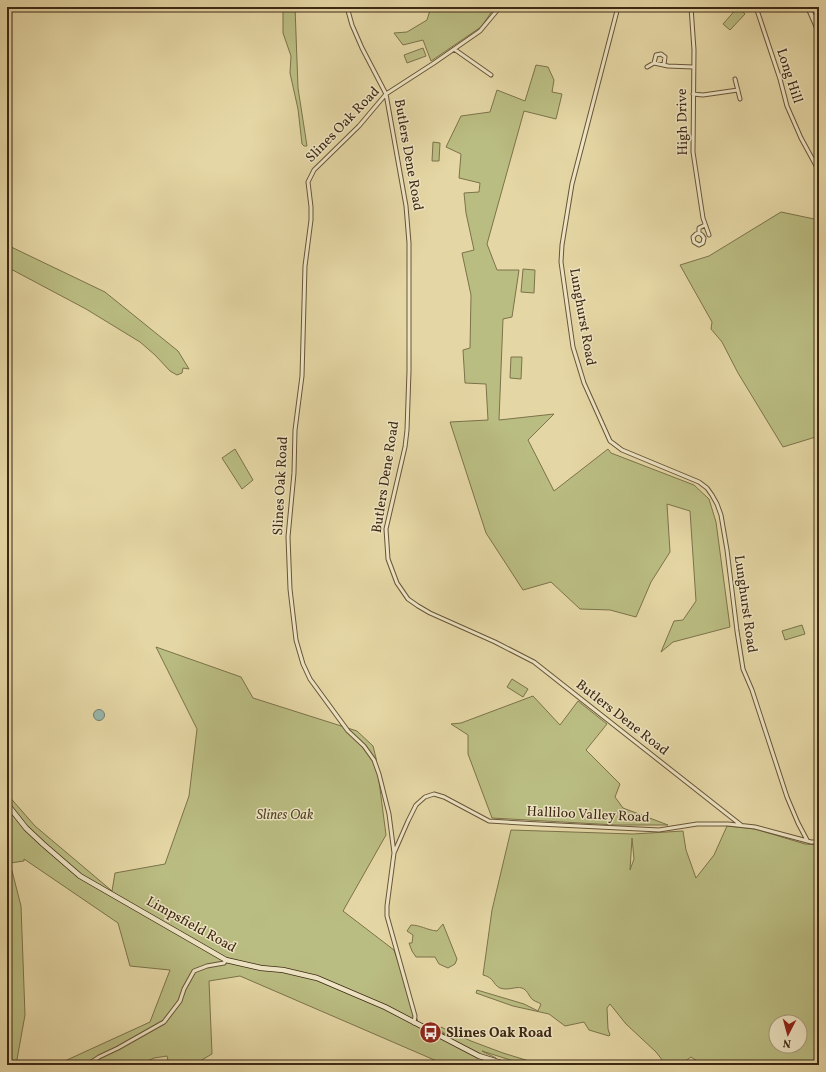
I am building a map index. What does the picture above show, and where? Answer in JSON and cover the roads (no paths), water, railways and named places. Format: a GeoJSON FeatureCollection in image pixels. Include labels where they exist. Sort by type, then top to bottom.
{"type":"FeatureCollection","features":[{"type":"Feature","properties":{"kind":"main road","name":"Limpsfield Road"},"geometry":{"type":"LineString","coordinates":[[7,804],[26,828],[80,876],[226,960],[261,968],[283,970],[316,978],[385,1007],[479,1056],[508,1065]]}},
{"type":"Feature","properties":{"kind":"street","name":"Butlers Dene Road"},"geometry":{"type":"LineString","coordinates":[[347,7],[352,25],[362,48],[386,94],[405,199],[410,243],[408,430],[406,447],[386,529],[388,559],[397,583],[408,599],[430,613],[484,636],[534,662],[662,764],[722,808],[741,825]]}},
{"type":"Feature","properties":{"kind":"street","name":"Slines Oak Road"},"geometry":{"type":"LineString","coordinates":[[414,1022],[415,1016],[387,916],[394,854],[389,814],[379,774],[374,760],[364,746],[348,731],[322,696],[303,664],[296,640],[292,614],[288,536],[294,473],[295,430],[302,376],[305,266],[311,220],[308,182],[314,170],[358,126],[386,94],[480,31],[500,7]]}},
{"type":"Feature","properties":{"kind":"street","name":"Lunghurst Road"},"geometry":{"type":"LineString","coordinates":[[618,7],[572,184],[562,245],[561,262],[573,347],[584,383],[610,441],[622,450],[699,482],[707,488],[718,504],[727,550],[736,631],[743,669],[753,694],[787,797],[807,840]]}},
{"type":"Feature","properties":{"kind":"street","name":"High Drive"},"geometry":{"type":"LineString","coordinates":[[691,7],[694,44],[693,152],[702,212],[709,235]]}},
{"type":"Feature","properties":{"kind":"street","name":"Long Hill"},"geometry":{"type":"LineString","coordinates":[[756,7],[780,79],[787,106],[801,138],[819,171]]}},
{"type":"Feature","properties":{"kind":"street"},"geometry":{"type":"LineString","coordinates":[[808,7],[819,32]]}},
{"type":"Feature","properties":{"kind":"street"},"geometry":{"type":"LineString","coordinates":[[454,49],[491,75]]}},
{"type":"Feature","properties":{"kind":"street"},"geometry":{"type":"LineString","coordinates":[[654,63],[656,56],[661,54],[665,57],[664,64]]}},
{"type":"Feature","properties":{"kind":"street"},"geometry":{"type":"LineString","coordinates":[[647,67],[654,63],[693,67]]}},
{"type":"Feature","properties":{"kind":"street"},"geometry":{"type":"LineString","coordinates":[[735,79],[740,99]]}},
{"type":"Feature","properties":{"kind":"street"},"geometry":{"type":"LineString","coordinates":[[693,94],[703,95],[738,90]]}},
{"type":"Feature","properties":{"kind":"street"},"geometry":{"type":"LineString","coordinates":[[699,234],[699,228],[705,225]]}},
{"type":"Feature","properties":{"kind":"street","name":"Halliloo Valley Road"},"geometry":{"type":"LineString","coordinates":[[394,854],[416,805],[425,798],[434,794],[444,797],[489,821],[659,830],[697,824],[728,824],[759,828],[819,842]]}},
{"type":"Feature","properties":{"kind":"street"},"geometry":{"type":"LineString","coordinates":[[392,843],[398,843]]}},
{"type":"Feature","properties":{"kind":"street"},"geometry":{"type":"LineString","coordinates":[[87,1065],[164,1022],[180,1001],[184,989],[194,971],[207,966],[224,963],[226,960]]}},
{"type":"Feature","properties":{"kind":"water"},"geometry":{"type":"Polygon","coordinates":[[[99,709],[103,711],[105,715],[103,719],[99,721],[95,719],[93,715],[95,711],[99,709]]]}},
{"type":"Feature","properties":{"kind":"place","name":"Slines Oak Road"},"geometry":{"type":"Point","coordinates":[430,1033]}},
{"type":"Feature","properties":{"kind":"park label","name":"Slines Oak"},"geometry":{"type":"Point","coordinates":[285,815]}}]}
